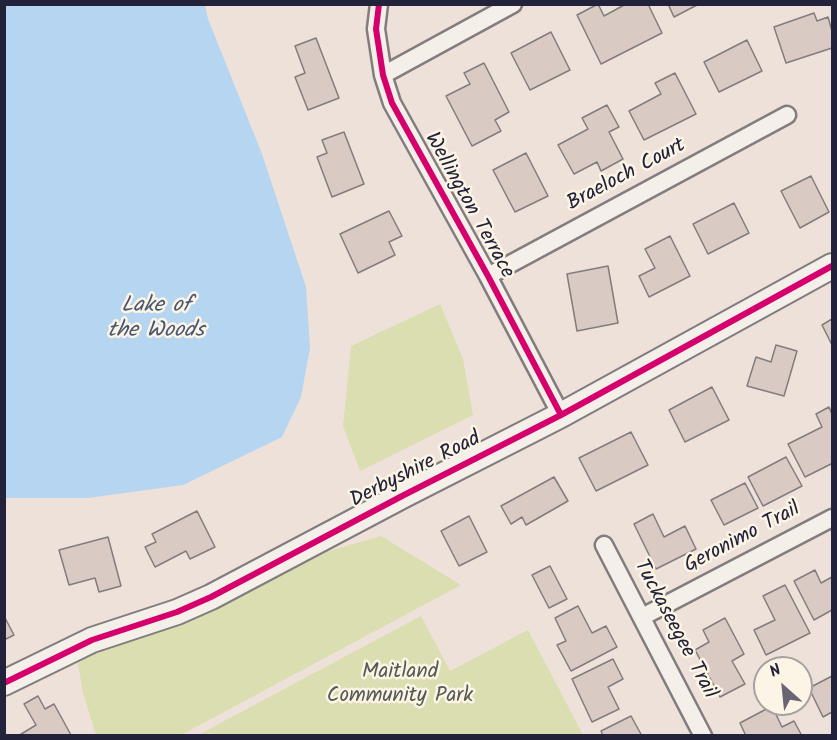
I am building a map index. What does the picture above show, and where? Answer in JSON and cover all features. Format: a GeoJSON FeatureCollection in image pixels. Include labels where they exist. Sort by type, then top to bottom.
{"type":"FeatureCollection","features":[{"type":"Feature","properties":{"kind":"street","name":"Wellington Terrace"},"geometry":{"type":"LineString","coordinates":[[379,4],[376,28],[383,75],[392,103],[488,276],[561,415]]}},
{"type":"Feature","properties":{"kind":"street"},"geometry":{"type":"LineString","coordinates":[[383,75],[513,4]]}},
{"type":"Feature","properties":{"kind":"street","name":"Braeloch Court"},"geometry":{"type":"LineString","coordinates":[[488,276],[787,115]]}},
{"type":"Feature","properties":{"kind":"street","name":"Derbyshire Road"},"geometry":{"type":"LineString","coordinates":[[4,682],[92,640],[177,612],[211,597],[561,415],[832,266]]}},
{"type":"Feature","properties":{"kind":"street","name":"Geronimo Trail"},"geometry":{"type":"LineString","coordinates":[[642,617],[832,518]]}},
{"type":"Feature","properties":{"kind":"street","name":"Tuckaseegee Trail"},"geometry":{"type":"LineString","coordinates":[[604,545],[703,735]]}},
{"type":"Feature","properties":{"kind":"green space"},"geometry":{"type":"Polygon","coordinates":[[[440,304],[463,359],[473,415],[360,471],[343,426],[351,346],[440,304]]]}},
{"type":"Feature","properties":{"kind":"green space"},"geometry":{"type":"Polygon","coordinates":[[[381,536],[461,585],[181,735],[96,735],[83,693],[77,658],[308,557],[381,536]]]}},
{"type":"Feature","properties":{"kind":"green space","name":"Maitland Community Park"},"geometry":{"type":"Polygon","coordinates":[[[421,616],[450,671],[528,630],[583,735],[198,735],[421,616]]]}},
{"type":"Feature","properties":{"kind":"water","name":"Lake of the Woods"},"geometry":{"type":"Polygon","coordinates":[[[4,5],[205,5],[208,19],[262,154],[306,287],[310,348],[301,397],[282,437],[183,485],[88,498],[5,498],[4,5]]]}},
{"type":"Feature","properties":{"kind":"building"},"geometry":{"type":"Polygon","coordinates":[[[598,4],[604,16],[626,4],[648,4],[662,33],[601,64],[577,15],[598,4]]]}},
{"type":"Feature","properties":{"kind":"building"},"geometry":{"type":"Polygon","coordinates":[[[668,4],[699,4],[674,17],[668,4]]]}},
{"type":"Feature","properties":{"kind":"building"},"geometry":{"type":"Polygon","coordinates":[[[814,13],[817,21],[828,17],[832,31],[832,48],[786,63],[774,27],[814,13]]]}},
{"type":"Feature","properties":{"kind":"building"},"geometry":{"type":"Polygon","coordinates":[[[551,32],[570,70],[530,90],[511,53],[551,32]]]}},
{"type":"Feature","properties":{"kind":"building"},"geometry":{"type":"Polygon","coordinates":[[[316,38],[339,98],[308,110],[295,77],[305,73],[295,46],[316,38]]]}},
{"type":"Feature","properties":{"kind":"building"},"geometry":{"type":"Polygon","coordinates":[[[747,40],[762,71],[719,92],[704,62],[747,40]]]}},
{"type":"Feature","properties":{"kind":"building"},"geometry":{"type":"Polygon","coordinates":[[[484,63],[509,112],[495,120],[501,131],[472,146],[446,96],[470,84],[464,73],[484,63]]]}},
{"type":"Feature","properties":{"kind":"building"},"geometry":{"type":"Polygon","coordinates":[[[675,73],[696,114],[644,140],[629,111],[661,94],[655,83],[675,73]]]}},
{"type":"Feature","properties":{"kind":"building"},"geometry":{"type":"Polygon","coordinates":[[[607,105],[619,127],[609,132],[623,159],[601,171],[597,162],[574,174],[558,145],[588,129],[582,118],[607,105]]]}},
{"type":"Feature","properties":{"kind":"building"},"geometry":{"type":"Polygon","coordinates":[[[344,132],[364,184],[332,197],[317,157],[327,153],[322,140],[344,132]]]}},
{"type":"Feature","properties":{"kind":"building"},"geometry":{"type":"Polygon","coordinates":[[[526,153],[548,196],[515,212],[493,170],[526,153]]]}},
{"type":"Feature","properties":{"kind":"building"},"geometry":{"type":"Polygon","coordinates":[[[811,176],[829,212],[800,228],[781,191],[811,176]]]}},
{"type":"Feature","properties":{"kind":"building"},"geometry":{"type":"Polygon","coordinates":[[[734,203],[749,233],[708,254],[693,224],[734,203]]]}},
{"type":"Feature","properties":{"kind":"building"},"geometry":{"type":"Polygon","coordinates":[[[389,211],[402,236],[389,242],[395,255],[358,273],[340,234],[389,211]]]}},
{"type":"Feature","properties":{"kind":"building"},"geometry":{"type":"Polygon","coordinates":[[[670,236],[690,276],[649,297],[639,276],[655,268],[645,249],[670,236]]]}},
{"type":"Feature","properties":{"kind":"building"},"geometry":{"type":"Polygon","coordinates":[[[608,266],[618,323],[577,331],[567,274],[608,266]]]}},
{"type":"Feature","properties":{"kind":"building"},"geometry":{"type":"Polygon","coordinates":[[[832,319],[832,345],[822,325],[832,319]]]}},
{"type":"Feature","properties":{"kind":"building"},"geometry":{"type":"Polygon","coordinates":[[[776,345],[797,351],[784,396],[747,386],[756,357],[771,362],[776,345]]]}},
{"type":"Feature","properties":{"kind":"building"},"geometry":{"type":"Polygon","coordinates":[[[712,387],[729,420],[685,442],[669,410],[712,387]]]}},
{"type":"Feature","properties":{"kind":"building"},"geometry":{"type":"Polygon","coordinates":[[[829,407],[832,414],[832,466],[831,464],[805,477],[788,444],[822,427],[816,414],[829,407]]]}},
{"type":"Feature","properties":{"kind":"building"},"geometry":{"type":"Polygon","coordinates":[[[631,432],[648,465],[596,491],[579,458],[631,432]]]}},
{"type":"Feature","properties":{"kind":"building"},"geometry":{"type":"Polygon","coordinates":[[[786,457],[802,486],[763,506],[748,477],[786,457]]]}},
{"type":"Feature","properties":{"kind":"building"},"geometry":{"type":"Polygon","coordinates":[[[554,477],[568,501],[526,525],[522,517],[511,524],[501,506],[554,477]]]}},
{"type":"Feature","properties":{"kind":"building"},"geometry":{"type":"Polygon","coordinates":[[[745,483],[758,508],[724,525],[711,500],[745,483]]]}},
{"type":"Feature","properties":{"kind":"building"},"geometry":{"type":"Polygon","coordinates":[[[197,511],[215,547],[190,559],[186,551],[155,567],[145,547],[156,542],[152,534],[197,511]]]}},
{"type":"Feature","properties":{"kind":"building"},"geometry":{"type":"Polygon","coordinates":[[[653,514],[664,537],[685,526],[696,549],[656,569],[634,524],[653,514]]]}},
{"type":"Feature","properties":{"kind":"building"},"geometry":{"type":"Polygon","coordinates":[[[469,516],[487,552],[459,566],[441,531],[469,516]]]}},
{"type":"Feature","properties":{"kind":"building"},"geometry":{"type":"Polygon","coordinates":[[[108,537],[121,586],[99,592],[95,578],[69,585],[59,550],[108,537]]]}},
{"type":"Feature","properties":{"kind":"building"},"geometry":{"type":"Polygon","coordinates":[[[550,566],[567,599],[549,608],[532,575],[550,566]]]}},
{"type":"Feature","properties":{"kind":"building"},"geometry":{"type":"Polygon","coordinates":[[[815,570],[821,583],[832,577],[832,610],[814,620],[794,581],[815,570]]]}},
{"type":"Feature","properties":{"kind":"building"},"geometry":{"type":"Polygon","coordinates":[[[785,585],[810,633],[766,655],[754,630],[775,620],[763,596],[785,585]]]}},
{"type":"Feature","properties":{"kind":"building"},"geometry":{"type":"Polygon","coordinates":[[[578,606],[592,633],[606,626],[617,647],[571,671],[557,645],[566,641],[555,618],[578,606]]]}},
{"type":"Feature","properties":{"kind":"building"},"geometry":{"type":"Polygon","coordinates":[[[4,616],[14,635],[4,640],[4,616]]]}},
{"type":"Feature","properties":{"kind":"building"},"geometry":{"type":"Polygon","coordinates":[[[725,618],[744,654],[732,661],[745,684],[720,697],[695,650],[709,642],[703,630],[725,618]]]}},
{"type":"Feature","properties":{"kind":"building"},"geometry":{"type":"Polygon","coordinates":[[[613,659],[623,679],[608,687],[619,709],[592,722],[572,679],[613,659]]]}},
{"type":"Feature","properties":{"kind":"building"},"geometry":{"type":"Polygon","coordinates":[[[832,676],[832,712],[823,717],[813,696],[813,686],[832,676]]]}},
{"type":"Feature","properties":{"kind":"building"},"geometry":{"type":"Polygon","coordinates":[[[38,696],[45,709],[54,704],[71,735],[18,736],[36,725],[24,704],[38,696]]]}},
{"type":"Feature","properties":{"kind":"building"},"geometry":{"type":"Polygon","coordinates":[[[631,716],[642,736],[603,736],[601,731],[631,716]]]}},
{"type":"Feature","properties":{"kind":"building"},"geometry":{"type":"Polygon","coordinates":[[[753,716],[777,716],[782,727],[794,721],[802,736],[746,736],[740,723],[753,716]]]}},
{"type":"Feature","properties":{"kind":"cycle path"},"geometry":{"type":"LineString","coordinates":[[379,4],[376,29],[383,75],[392,103],[488,276],[561,415]]}},
{"type":"Feature","properties":{"kind":"cycle path"},"geometry":{"type":"LineString","coordinates":[[4,683],[92,640],[177,612],[211,597],[561,415],[832,266]]}}]}
